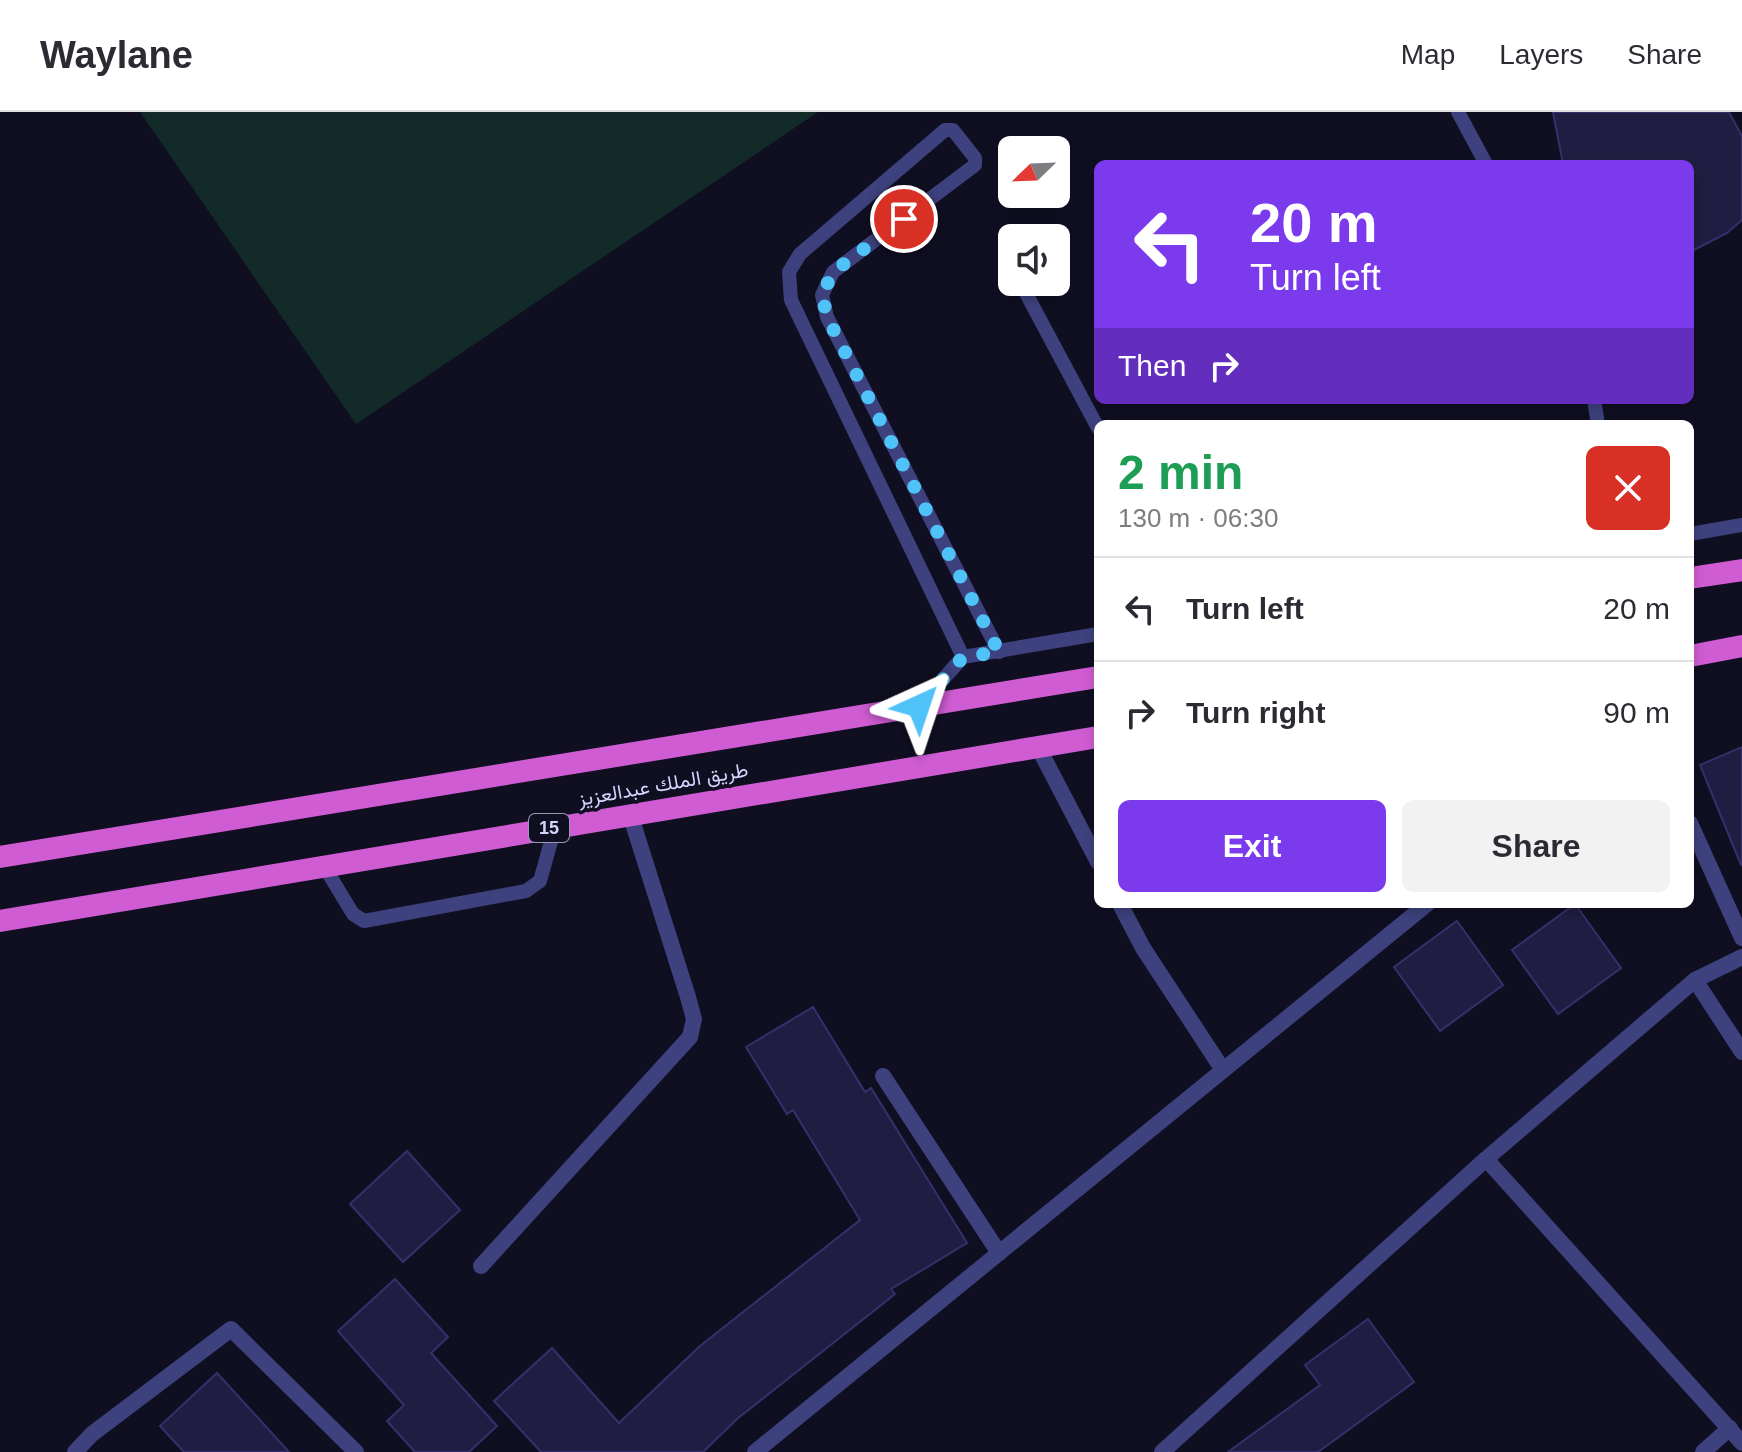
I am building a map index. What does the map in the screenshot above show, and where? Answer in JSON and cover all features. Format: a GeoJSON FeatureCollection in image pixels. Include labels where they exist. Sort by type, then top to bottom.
{"type":"FeatureCollection","features":[{"type":"Feature","properties":{"kind":"highway"},"geometry":{"type":"LineString","coordinates":[[1694,577],[1742,570]]}},
{"type":"Feature","properties":{"kind":"highway"},"geometry":{"type":"LineString","coordinates":[[1694,655],[1742,646]]}},
{"type":"Feature","properties":{"kind":"highway","name":"طريق الملك عبدالعزيز"},"geometry":{"type":"LineString","coordinates":[[0,857],[1094,678]]}},
{"type":"Feature","properties":{"kind":"highway","name":"طريق الملك عبدالعزيز"},"geometry":{"type":"LineString","coordinates":[[0,921],[1094,738]]}},
{"type":"Feature","properties":{"kind":"street"},"geometry":{"type":"LineString","coordinates":[[1037,745],[1094,854]]}},
{"type":"Feature","properties":{"kind":"street"},"geometry":{"type":"LineString","coordinates":[[481,1266],[690,1037],[694,1019],[630,814]]}},
{"type":"Feature","properties":{"kind":"street"},"geometry":{"type":"LineString","coordinates":[[1694,832],[1742,938]]}},
{"type":"Feature","properties":{"kind":"street"},"geometry":{"type":"LineString","coordinates":[[1122,908],[1143,948],[1223,1070]]}},
{"type":"Feature","properties":{"kind":"street"},"geometry":{"type":"LineString","coordinates":[[755,1452],[1422,908]]}},
{"type":"Feature","properties":{"kind":"street"},"geometry":{"type":"LineString","coordinates":[[1162,1452],[1486,1159],[1695,980],[1742,957]]}},
{"type":"Feature","properties":{"kind":"street"},"geometry":{"type":"LineString","coordinates":[[1695,980],[1742,1052]]}},
{"type":"Feature","properties":{"kind":"street"},"geometry":{"type":"LineString","coordinates":[[883,1076],[999,1253]]}},
{"type":"Feature","properties":{"kind":"street"},"geometry":{"type":"LineString","coordinates":[[1486,1159],[1742,1443]]}},
{"type":"Feature","properties":{"kind":"street"},"geometry":{"type":"LineString","coordinates":[[75,1452],[92,1434],[231,1329],[356,1452]]}},
{"type":"Feature","properties":{"kind":"street"},"geometry":{"type":"LineString","coordinates":[[1703,1452],[1730,1428]]}},
{"type":"Feature","properties":{"kind":"lane"},"geometry":{"type":"LineString","coordinates":[[1458,112],[1484,160]]}},
{"type":"Feature","properties":{"kind":"lane"},"geometry":{"type":"LineString","coordinates":[[963,657],[791,300],[789,272],[800,254],[945,130],[953,130],[975,158],[975,165],[833,272],[822,295],[827,317],[999,652]]}},
{"type":"Feature","properties":{"kind":"lane"},"geometry":{"type":"LineString","coordinates":[[1027,296],[1094,421]]}},
{"type":"Feature","properties":{"kind":"lane"},"geometry":{"type":"LineString","coordinates":[[1694,533],[1742,525]]}},
{"type":"Feature","properties":{"kind":"lane"},"geometry":{"type":"LineString","coordinates":[[919,706],[963,657],[1094,635]]}},
{"type":"Feature","properties":{"kind":"lane"},"geometry":{"type":"LineString","coordinates":[[324,866],[353,914],[364,921],[526,891],[540,881],[555,827]]}},
{"type":"Feature","properties":{"kind":"green space"},"geometry":{"type":"Polygon","coordinates":[[[140,112],[818,112],[356,424],[140,112]]]}},
{"type":"Feature","properties":{"kind":"building"},"geometry":{"type":"Polygon","coordinates":[[[1553,112],[1729,112],[1742,136],[1742,220],[1727,233],[1694,250],[1694,160],[1562,160],[1553,112]]]}},
{"type":"Feature","properties":{"kind":"building"},"geometry":{"type":"Polygon","coordinates":[[[1742,747],[1742,865],[1741,865],[1700,765],[1742,747]]]}},
{"type":"Feature","properties":{"kind":"building"},"geometry":{"type":"Polygon","coordinates":[[[1570,908],[1578,908],[1621,968],[1558,1014],[1512,950],[1570,908]]]}},
{"type":"Feature","properties":{"kind":"building"},"geometry":{"type":"Polygon","coordinates":[[[1457,921],[1503,985],[1440,1031],[1394,967],[1457,921]]]}},
{"type":"Feature","properties":{"kind":"building"},"geometry":{"type":"Polygon","coordinates":[[[813,1007],[865,1092],[871,1088],[967,1243],[891,1289],[895,1294],[737,1419],[703,1452],[541,1452],[494,1401],[552,1348],[619,1423],[700,1346],[860,1220],[793,1110],[787,1114],[746,1047],[813,1007]]]}},
{"type":"Feature","properties":{"kind":"building"},"geometry":{"type":"Polygon","coordinates":[[[407,1151],[460,1210],[403,1262],[350,1204],[407,1151]]]}},
{"type":"Feature","properties":{"kind":"building"},"geometry":{"type":"Polygon","coordinates":[[[395,1279],[448,1337],[431,1353],[497,1426],[469,1452],[415,1452],[387,1421],[404,1405],[338,1331],[395,1279]]]}},
{"type":"Feature","properties":{"kind":"building"},"geometry":{"type":"Polygon","coordinates":[[[1368,1319],[1414,1382],[1318,1452],[1228,1452],[1320,1385],[1305,1365],[1368,1319]]]}},
{"type":"Feature","properties":{"kind":"building"},"geometry":{"type":"Polygon","coordinates":[[[217,1373],[289,1452],[184,1452],[160,1426],[217,1373]]]}},
{"type":"Feature","properties":{"kind":"route"},"geometry":{"type":"LineString","coordinates":[[904,219],[833,272],[822,295],[827,317],[999,652],[963,657],[919,706]]}}]}
